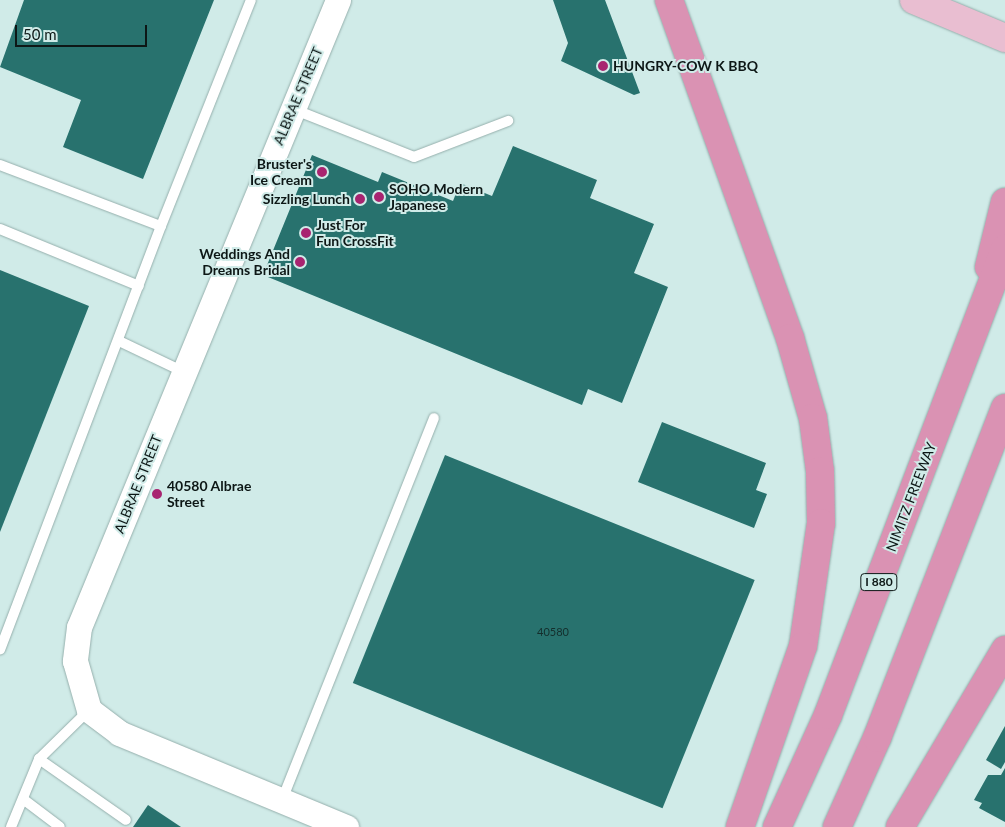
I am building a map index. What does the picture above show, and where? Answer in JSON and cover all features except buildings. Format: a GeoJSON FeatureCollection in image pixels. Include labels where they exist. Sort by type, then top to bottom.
{"type":"FeatureCollection","features":[{"type":"Feature","properties":{"kind":"highway"},"geometry":{"type":"LineString","coordinates":[[669,0],[790,338],[813,418],[820,471],[820,533],[803,646],[740,827]]}},
{"type":"Feature","properties":{"kind":"highway"},"geometry":{"type":"LineString","coordinates":[[973,334],[1005,202]]}},
{"type":"Feature","properties":{"kind":"highway","name":"NIMITZ FREEWAY"},"geometry":{"type":"LineString","coordinates":[[777,827],[828,715],[1005,248]]}},
{"type":"Feature","properties":{"kind":"highway"},"geometry":{"type":"LineString","coordinates":[[837,827],[877,738],[1005,408]]}},
{"type":"Feature","properties":{"kind":"highway"},"geometry":{"type":"LineString","coordinates":[[900,827],[1005,650]]}},
{"type":"Feature","properties":{"kind":"main road"},"geometry":{"type":"LineString","coordinates":[[914,0],[1005,38]]}},
{"type":"Feature","properties":{"kind":"street","name":"ALBRAE STREET"},"geometry":{"type":"LineString","coordinates":[[89,710],[75,661],[79,627],[338,0]]}},
{"type":"Feature","properties":{"kind":"street"},"geometry":{"type":"LineString","coordinates":[[89,710],[119,733],[344,827]]}},
{"type":"Feature","properties":{"kind":"lane"},"geometry":{"type":"LineString","coordinates":[[0,649],[119,342],[161,226],[251,0]]}},
{"type":"Feature","properties":{"kind":"lane"},"geometry":{"type":"LineString","coordinates":[[292,109],[414,157],[508,121]]}},
{"type":"Feature","properties":{"kind":"lane"},"geometry":{"type":"LineString","coordinates":[[0,165],[161,226]]}},
{"type":"Feature","properties":{"kind":"lane"},"geometry":{"type":"LineString","coordinates":[[0,229],[139,286]]}},
{"type":"Feature","properties":{"kind":"lane"},"geometry":{"type":"LineString","coordinates":[[119,342],[184,372]]}},
{"type":"Feature","properties":{"kind":"lane"},"geometry":{"type":"LineString","coordinates":[[282,801],[434,418]]}},
{"type":"Feature","properties":{"kind":"lane"},"geometry":{"type":"LineString","coordinates":[[11,827],[39,759],[89,710]]}},
{"type":"Feature","properties":{"kind":"lane"},"geometry":{"type":"LineString","coordinates":[[39,759],[126,820]]}},
{"type":"Feature","properties":{"kind":"lane"},"geometry":{"type":"LineString","coordinates":[[22,800],[60,827]]}},
{"type":"Feature","properties":{"kind":"place","name":"HUNGRY-COW K BBQ"},"geometry":{"type":"Point","coordinates":[603,66]}},
{"type":"Feature","properties":{"kind":"place","name":"Bruster's Ice Cream"},"geometry":{"type":"Point","coordinates":[322,172]}},
{"type":"Feature","properties":{"kind":"place","name":"SOHO Modern Japanese"},"geometry":{"type":"Point","coordinates":[379,197]}},
{"type":"Feature","properties":{"kind":"place","name":"Sizzling Lunch"},"geometry":{"type":"Point","coordinates":[360,199]}},
{"type":"Feature","properties":{"kind":"place","name":"Just For Fun CrossFit"},"geometry":{"type":"Point","coordinates":[306,233]}},
{"type":"Feature","properties":{"kind":"place","name":"Weddings And Dreams Bridal"},"geometry":{"type":"Point","coordinates":[300,262]}},
{"type":"Feature","properties":{"kind":"place","name":"40580 Albrae Street"},"geometry":{"type":"Point","coordinates":[157,494]}}]}
